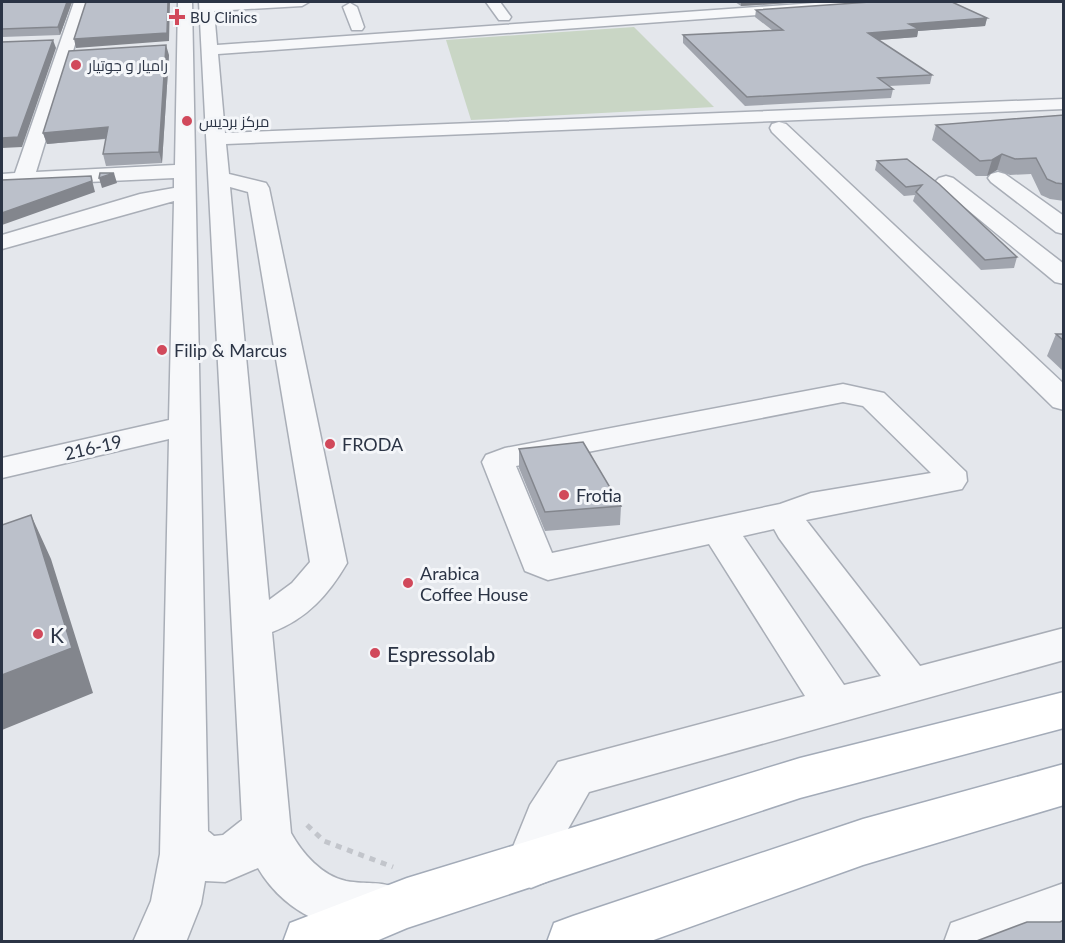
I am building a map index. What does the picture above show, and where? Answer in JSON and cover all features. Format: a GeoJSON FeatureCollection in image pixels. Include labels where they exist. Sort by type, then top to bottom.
{"type":"FeatureCollection","features":[{"type":"Feature","properties":{"kind":"main road"},"geometry":{"type":"LineString","coordinates":[[309,942],[406,883],[531,864],[800,778],[1064,710]]}},
{"type":"Feature","properties":{"kind":"main road"},"geometry":{"type":"LineString","coordinates":[[573,942],[646,928],[863,842],[1064,784]]}},
{"type":"Feature","properties":{"kind":"street"},"geometry":{"type":"LineString","coordinates":[[23,179],[81,2]]}},
{"type":"Feature","properties":{"kind":"street"},"geometry":{"type":"LineString","coordinates":[[286,821],[253,623],[217,156],[186,48],[199,3],[302,2]]}},
{"type":"Feature","properties":{"kind":"street"},"geometry":{"type":"LineString","coordinates":[[493,2],[504,17]]}},
{"type":"Feature","properties":{"kind":"street"},"geometry":{"type":"LineString","coordinates":[[270,45],[269,40],[272,36],[284,33],[664,4],[727,2]]}},
{"type":"Feature","properties":{"kind":"street"},"geometry":{"type":"LineString","coordinates":[[186,48],[270,45],[880,2]]}},
{"type":"Feature","properties":{"kind":"street"},"geometry":{"type":"LineString","coordinates":[[350,7],[357,27]]}},
{"type":"Feature","properties":{"kind":"street"},"geometry":{"type":"LineString","coordinates":[[46,42],[86,53]]}},
{"type":"Feature","properties":{"kind":"street"},"geometry":{"type":"LineString","coordinates":[[159,942],[176,904],[182,879],[184,835],[185,182],[198,86]]}},
{"type":"Feature","properties":{"kind":"street"},"geometry":{"type":"LineString","coordinates":[[217,156],[1064,104]]}},
{"type":"Feature","properties":{"kind":"street"},"geometry":{"type":"LineString","coordinates":[[217,156],[779,128],[1064,117]]}},
{"type":"Feature","properties":{"kind":"street"},"geometry":{"type":"LineString","coordinates":[[779,128],[1064,401]]}},
{"type":"Feature","properties":{"kind":"street"},"geometry":{"type":"LineString","coordinates":[[217,156],[258,188],[329,563],[313,588],[276,616],[253,623]]}},
{"type":"Feature","properties":{"kind":"street"},"geometry":{"type":"LineString","coordinates":[[998,178],[1060,222]]}},
{"type":"Feature","properties":{"kind":"street"},"geometry":{"type":"LineString","coordinates":[[2,180],[185,182]]}},
{"type":"Feature","properties":{"kind":"street"},"geometry":{"type":"LineString","coordinates":[[2,242],[148,199],[185,182]]}},
{"type":"Feature","properties":{"kind":"street"},"geometry":{"type":"LineString","coordinates":[[946,182],[1064,277]]}},
{"type":"Feature","properties":{"kind":"street"},"geometry":{"type":"LineString","coordinates":[[843,393],[873,399],[949,472],[950,481],[811,505],[787,514],[716,530],[548,567],[538,562],[498,462],[505,458],[843,393]]}},
{"type":"Feature","properties":{"kind":"street","name":"216-19"},"geometry":{"type":"LineString","coordinates":[[2,468],[185,426]]}},
{"type":"Feature","properties":{"kind":"street"},"geometry":{"type":"LineString","coordinates":[[787,514],[792,529],[910,684]]}},
{"type":"Feature","properties":{"kind":"street"},"geometry":{"type":"LineString","coordinates":[[716,530],[726,539],[834,705]]}},
{"type":"Feature","properties":{"kind":"street"},"geometry":{"type":"LineString","coordinates":[[531,864],[547,820],[574,776],[1064,644]]}},
{"type":"Feature","properties":{"kind":"street"},"geometry":{"type":"LineString","coordinates":[[184,835],[189,848],[200,856],[214,860],[231,858],[286,821]]}},
{"type":"Feature","properties":{"kind":"street"},"geometry":{"type":"LineString","coordinates":[[286,821],[267,836],[276,857],[289,876],[307,890],[337,904],[372,909],[406,883]]}},
{"type":"Feature","properties":{"kind":"street"},"geometry":{"type":"LineString","coordinates":[[970,942],[1064,908]]}},
{"type":"Feature","properties":{"kind":"path"},"geometry":{"type":"LineString","coordinates":[[286,821],[308,828],[324,841],[393,867],[406,883]]}},
{"type":"Feature","properties":{"kind":"green space"},"geometry":{"type":"Polygon","coordinates":[[[634,27],[714,107],[471,120],[446,40],[634,27]]]}},
{"type":"Feature","properties":{"kind":"building"},"geometry":{"type":"Polygon","coordinates":[[[2,2],[67,2],[58,27],[2,29],[2,2]]]}},
{"type":"Feature","properties":{"kind":"building"},"geometry":{"type":"Polygon","coordinates":[[[86,2],[168,2],[167,33],[74,39],[86,2]]]}},
{"type":"Feature","properties":{"kind":"building"},"geometry":{"type":"Polygon","coordinates":[[[870,2],[952,2],[987,18],[909,24],[919,29],[868,33],[932,75],[878,78],[893,89],[747,97],[683,35],[783,30],[756,10],[870,2]]]}},
{"type":"Feature","properties":{"kind":"building"},"geometry":{"type":"Polygon","coordinates":[[[53,40],[18,137],[2,138],[2,42],[53,40]]]}},
{"type":"Feature","properties":{"kind":"building"},"geometry":{"type":"Polygon","coordinates":[[[166,45],[159,152],[103,154],[108,127],[43,133],[69,51],[166,45]]]}},
{"type":"Feature","properties":{"kind":"building"},"geometry":{"type":"Polygon","coordinates":[[[1064,115],[1064,184],[1047,179],[1036,158],[1015,159],[1002,154],[992,160],[980,161],[936,125],[1064,115]]]}},
{"type":"Feature","properties":{"kind":"building"},"geometry":{"type":"Polygon","coordinates":[[[907,159],[939,184],[1017,257],[985,260],[916,192],[922,185],[906,187],[877,161],[907,159]]]}},
{"type":"Feature","properties":{"kind":"building"},"geometry":{"type":"Polygon","coordinates":[[[100,173],[114,173],[99,178],[100,173]]]}},
{"type":"Feature","properties":{"kind":"building"},"geometry":{"type":"Polygon","coordinates":[[[91,176],[92,181],[2,213],[2,180],[91,176]]]}},
{"type":"Feature","properties":{"kind":"building"},"geometry":{"type":"Polygon","coordinates":[[[1056,334],[1064,334],[1064,341],[1056,334]]]}},
{"type":"Feature","properties":{"kind":"building"},"geometry":{"type":"Polygon","coordinates":[[[583,442],[621,506],[545,512],[519,449],[583,442]]]}},
{"type":"Feature","properties":{"kind":"building"},"geometry":{"type":"Polygon","coordinates":[[[31,515],[72,648],[2,675],[2,525],[31,515]]]}},
{"type":"Feature","properties":{"kind":"building"},"geometry":{"type":"Polygon","coordinates":[[[1064,920],[1064,942],[974,942],[1027,922],[1064,920]]]}},
{"type":"Feature","properties":{"kind":"place","name":"BU Clinics"},"geometry":{"type":"Point","coordinates":[177,17]}},
{"type":"Feature","properties":{"kind":"place","name":"رامیار و جوتیار"},"geometry":{"type":"Point","coordinates":[76,65]}},
{"type":"Feature","properties":{"kind":"place","name":"مرکز بردیس"},"geometry":{"type":"Point","coordinates":[187,121]}},
{"type":"Feature","properties":{"kind":"place","name":"Filip & Marcus"},"geometry":{"type":"Point","coordinates":[162,350]}},
{"type":"Feature","properties":{"kind":"place","name":"FRODA"},"geometry":{"type":"Point","coordinates":[330,444]}},
{"type":"Feature","properties":{"kind":"place","name":"Frotia"},"geometry":{"type":"Point","coordinates":[564,495]}},
{"type":"Feature","properties":{"kind":"place","name":"Arabica Coffee House"},"geometry":{"type":"Point","coordinates":[408,583]}},
{"type":"Feature","properties":{"kind":"place","name":"K"},"geometry":{"type":"Point","coordinates":[38,634]}},
{"type":"Feature","properties":{"kind":"place","name":"Espressolab"},"geometry":{"type":"Point","coordinates":[375,653]}}]}
